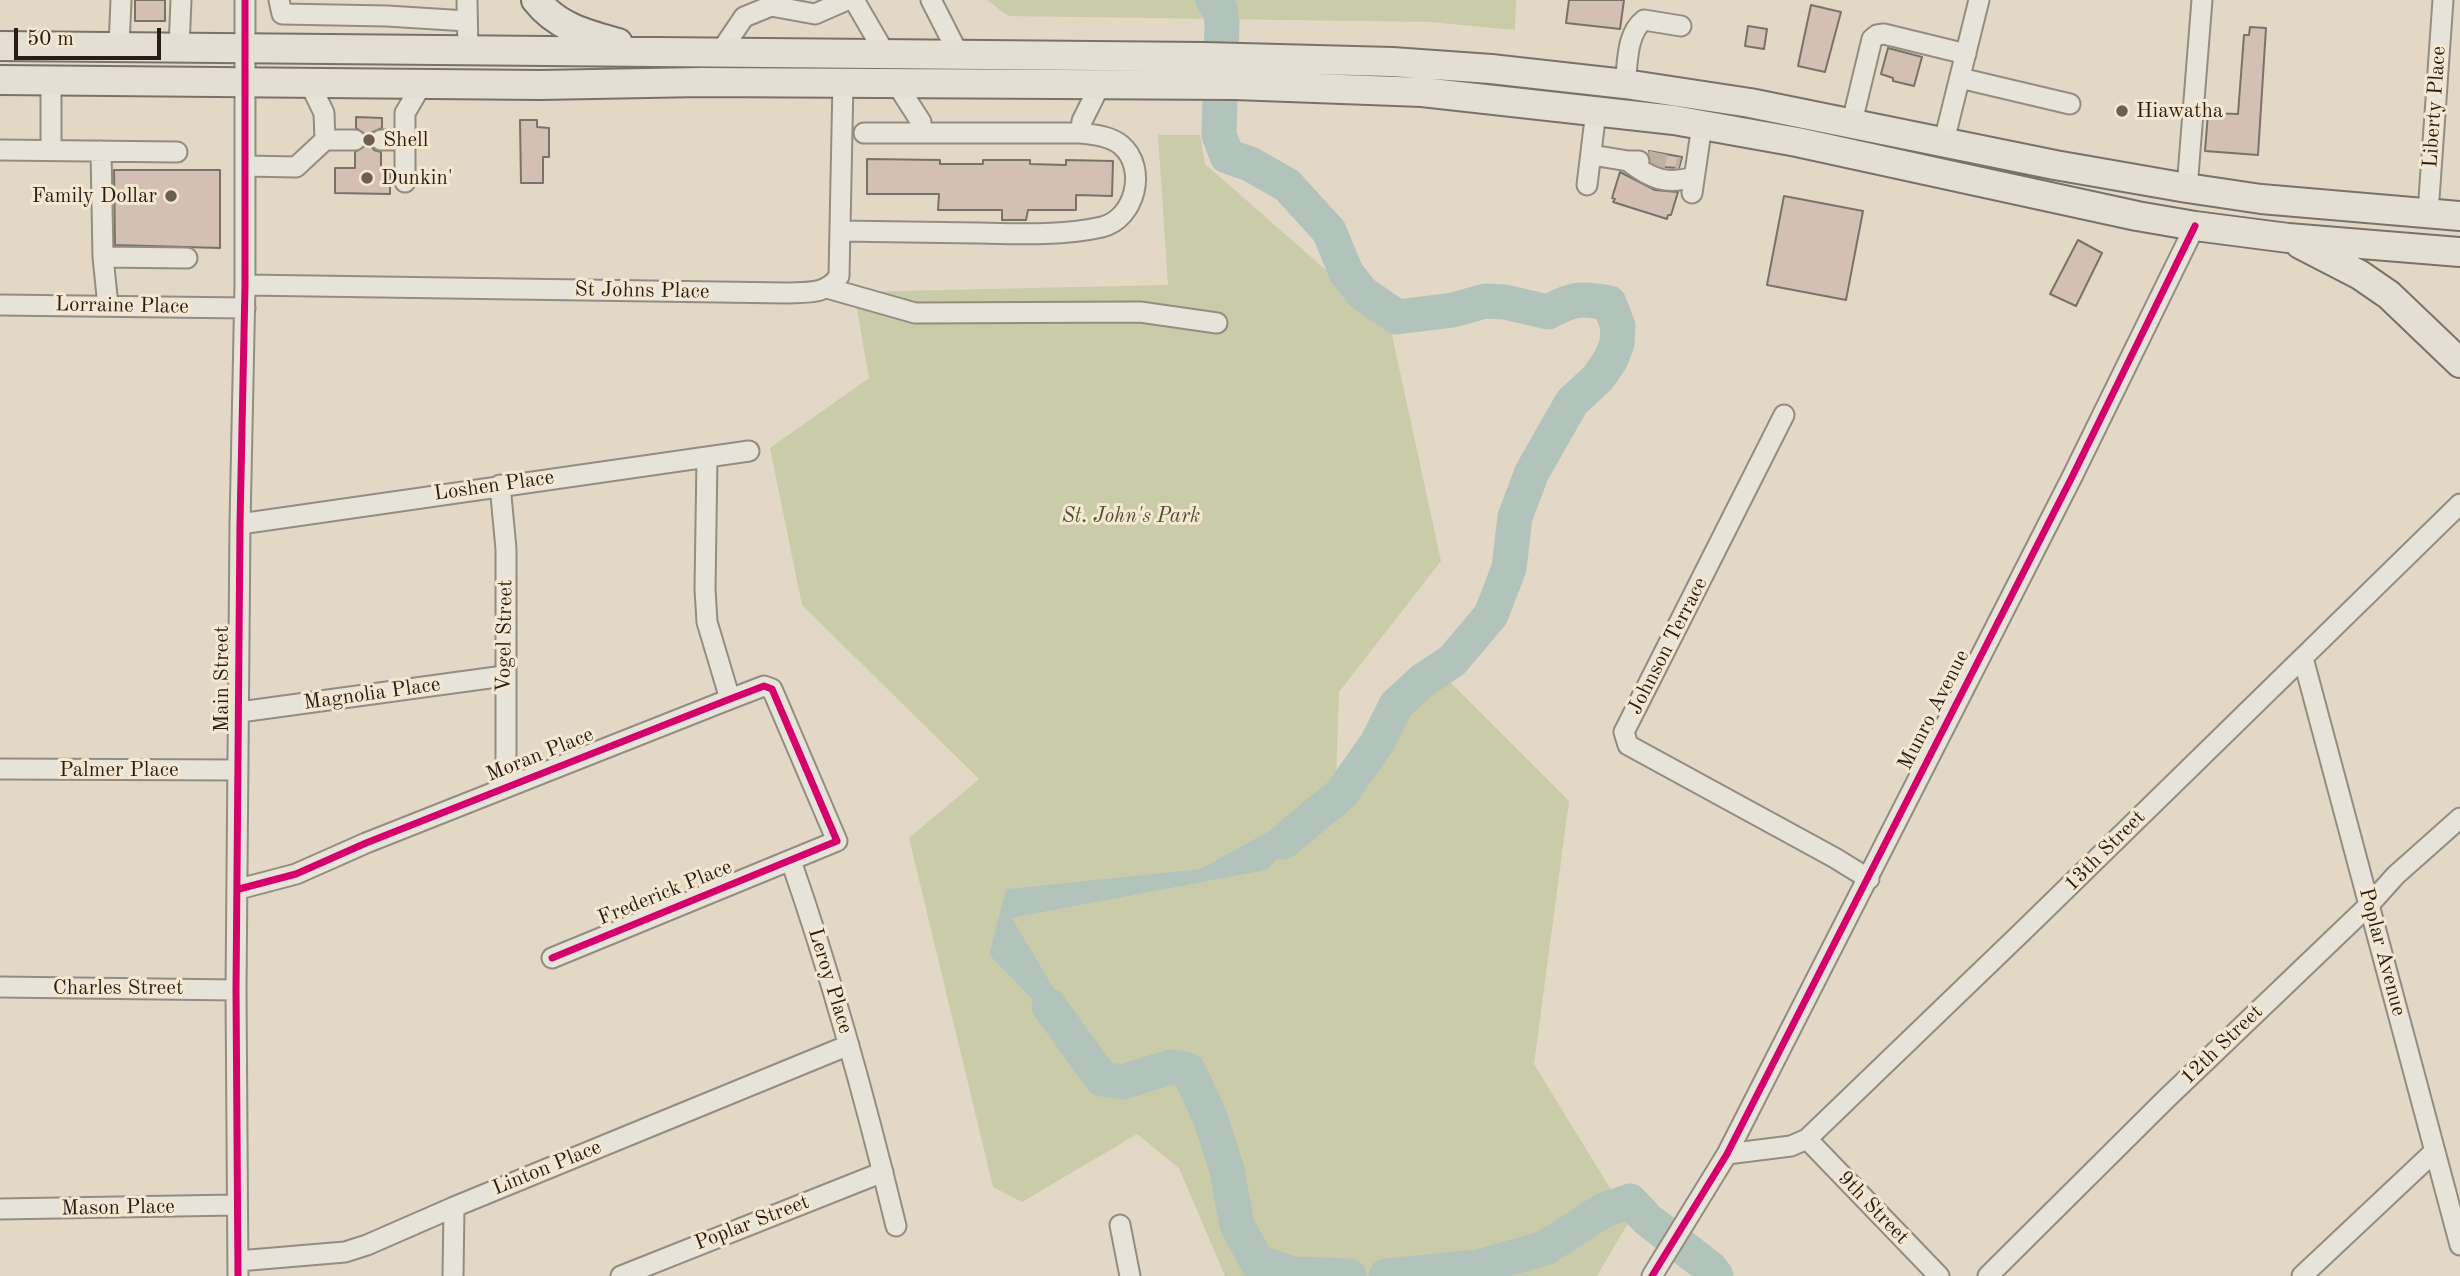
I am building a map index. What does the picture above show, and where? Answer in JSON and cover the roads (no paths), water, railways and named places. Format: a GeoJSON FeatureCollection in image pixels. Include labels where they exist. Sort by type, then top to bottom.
{"type":"FeatureCollection","features":[{"type":"Feature","properties":{"kind":"highway"},"geometry":{"type":"LineString","coordinates":[[536,0],[555,19],[581,33],[654,53]]}},
{"type":"Feature","properties":{"kind":"highway"},"geometry":{"type":"LineString","coordinates":[[0,46],[1196,57],[1392,62],[1490,69],[1625,84],[1750,103],[2055,165],[2261,199],[2460,216]]}},
{"type":"Feature","properties":{"kind":"highway"},"geometry":{"type":"LineString","coordinates":[[0,80],[310,84],[843,82],[1235,85],[1422,92],[1702,125],[1797,142],[2137,216],[2195,226],[2288,238],[2460,252]]}},
{"type":"Feature","properties":{"kind":"highway"},"geometry":{"type":"LineString","coordinates":[[2288,238],[2360,275],[2389,295],[2460,363]]}},
{"type":"Feature","properties":{"kind":"street"},"geometry":{"type":"LineString","coordinates":[[118,47],[121,0]]}},
{"type":"Feature","properties":{"kind":"street"},"geometry":{"type":"LineString","coordinates":[[179,47],[181,0]]}},
{"type":"Feature","properties":{"kind":"street","name":"Main Street"},"geometry":{"type":"LineString","coordinates":[[238,1268],[236,990],[239,889],[240,524],[245,308],[245,0]]}},
{"type":"Feature","properties":{"kind":"street"},"geometry":{"type":"LineString","coordinates":[[279,0],[282,14],[467,21]]}},
{"type":"Feature","properties":{"kind":"street"},"geometry":{"type":"LineString","coordinates":[[467,0],[468,51]]}},
{"type":"Feature","properties":{"kind":"street"},"geometry":{"type":"LineString","coordinates":[[719,54],[744,17],[775,3],[815,14],[847,0]]}},
{"type":"Feature","properties":{"kind":"street"},"geometry":{"type":"LineString","coordinates":[[854,0],[886,55]]}},
{"type":"Feature","properties":{"kind":"street"},"geometry":{"type":"LineString","coordinates":[[930,0],[959,55]]}},
{"type":"Feature","properties":{"kind":"street"},"geometry":{"type":"LineString","coordinates":[[1944,141],[1979,0]]}},
{"type":"Feature","properties":{"kind":"street"},"geometry":{"type":"LineString","coordinates":[[2187,188],[2202,0]]}},
{"type":"Feature","properties":{"kind":"street","name":"Liberty Place"},"geometry":{"type":"LineString","coordinates":[[2428,214],[2443,0]]}},
{"type":"Feature","properties":{"kind":"street"},"geometry":{"type":"LineString","coordinates":[[336,49],[337,16]]}},
{"type":"Feature","properties":{"kind":"street"},"geometry":{"type":"LineString","coordinates":[[1625,84],[1631,37],[1637,25],[1644,20],[1681,26]]}},
{"type":"Feature","properties":{"kind":"street"},"geometry":{"type":"LineString","coordinates":[[1853,122],[1872,39],[1877,35],[1884,34],[1966,54]]}},
{"type":"Feature","properties":{"kind":"street"},"geometry":{"type":"LineString","coordinates":[[1960,78],[2070,104]]}},
{"type":"Feature","properties":{"kind":"street"},"geometry":{"type":"LineString","coordinates":[[51,81],[51,150]]}},
{"type":"Feature","properties":{"kind":"street"},"geometry":{"type":"LineString","coordinates":[[827,288],[839,276],[843,82]]}},
{"type":"Feature","properties":{"kind":"street"},"geometry":{"type":"LineString","coordinates":[[896,83],[920,122],[921,133]]}},
{"type":"Feature","properties":{"kind":"street"},"geometry":{"type":"LineString","coordinates":[[310,84],[324,113],[325,140]]}},
{"type":"Feature","properties":{"kind":"street"},"geometry":{"type":"LineString","coordinates":[[405,182],[405,113],[422,84]]}},
{"type":"Feature","properties":{"kind":"street"},"geometry":{"type":"LineString","coordinates":[[1081,133],[1082,121],[1100,85]]}},
{"type":"Feature","properties":{"kind":"street"},"geometry":{"type":"LineString","coordinates":[[1587,185],[1596,111]]}},
{"type":"Feature","properties":{"kind":"street"},"geometry":{"type":"LineString","coordinates":[[1591,155],[1638,161],[1644,173],[1675,182],[1688,179],[1702,125]]}},
{"type":"Feature","properties":{"kind":"street"},"geometry":{"type":"LineString","coordinates":[[382,140],[405,131]]}},
{"type":"Feature","properties":{"kind":"street"},"geometry":{"type":"LineString","coordinates":[[840,231],[1036,234],[1103,226],[1123,217],[1132,200],[1135,183],[1129,154],[1120,144],[1106,137],[1081,133],[864,133]]}},
{"type":"Feature","properties":{"kind":"street"},"geometry":{"type":"LineString","coordinates":[[246,166],[296,167],[325,140],[355,140]]}},
{"type":"Feature","properties":{"kind":"street"},"geometry":{"type":"LineString","coordinates":[[0,150],[177,152]]}},
{"type":"Feature","properties":{"kind":"street"},"geometry":{"type":"LineString","coordinates":[[101,151],[103,257],[108,306]]}},
{"type":"Feature","properties":{"kind":"street","name":"Munro Avenue"},"geometry":{"type":"LineString","coordinates":[[1652,1276],[1727,1154],[2072,477],[2195,226]]}},
{"type":"Feature","properties":{"kind":"street"},"geometry":{"type":"LineString","coordinates":[[103,257],[187,258]]}},
{"type":"Feature","properties":{"kind":"street","name":"St Johns Place"},"geometry":{"type":"LineString","coordinates":[[245,285],[786,293],[820,291],[827,288]]}},
{"type":"Feature","properties":{"kind":"street"},"geometry":{"type":"LineString","coordinates":[[827,288],[915,313],[1140,312],[1217,323]]}},
{"type":"Feature","properties":{"kind":"street","name":"Lorraine Place"},"geometry":{"type":"LineString","coordinates":[[0,304],[245,308]]}},
{"type":"Feature","properties":{"kind":"street","name":"Johnson Terrace"},"geometry":{"type":"LineString","coordinates":[[1784,415],[1625,732],[1628,745],[1869,879]]}},
{"type":"Feature","properties":{"kind":"street","name":"Loshen Place"},"geometry":{"type":"LineString","coordinates":[[240,524],[749,451]]}},
{"type":"Feature","properties":{"kind":"street"},"geometry":{"type":"LineString","coordinates":[[707,457],[707,622],[730,699]]}},
{"type":"Feature","properties":{"kind":"street","name":"Vogel Street"},"geometry":{"type":"LineString","coordinates":[[500,485],[506,548],[506,787]]}},
{"type":"Feature","properties":{"kind":"street","name":"13th Street"},"geometry":{"type":"LineString","coordinates":[[1727,1154],[1791,1146],[1807,1139],[2460,504]]}},
{"type":"Feature","properties":{"kind":"street","name":"Poplar Avenue"},"geometry":{"type":"LineString","coordinates":[[2303,659],[2460,1245]]}},
{"type":"Feature","properties":{"kind":"street","name":"Magnolia Place"},"geometry":{"type":"LineString","coordinates":[[240,712],[505,676]]}},
{"type":"Feature","properties":{"kind":"street","name":"Moran Place"},"geometry":{"type":"LineString","coordinates":[[239,889],[296,874],[366,843],[764,686],[772,689],[837,841],[790,861]]}},
{"type":"Feature","properties":{"kind":"street","name":"Palmer Place"},"geometry":{"type":"LineString","coordinates":[[0,769],[238,770]]}},
{"type":"Feature","properties":{"kind":"street","name":"12th Street"},"geometry":{"type":"LineString","coordinates":[[1988,1276],[2165,1100],[2369,905],[2396,875],[2460,818]]}},
{"type":"Feature","properties":{"kind":"street","name":"Frederick Place"},"geometry":{"type":"LineString","coordinates":[[552,958],[790,861]]}},
{"type":"Feature","properties":{"kind":"street","name":"Leroy Place"},"geometry":{"type":"LineString","coordinates":[[790,861],[821,945],[883,1172],[895,1226]]}},
{"type":"Feature","properties":{"kind":"street","name":"Charles Street"},"geometry":{"type":"LineString","coordinates":[[0,987],[236,990]]}},
{"type":"Feature","properties":{"kind":"street","name":"Linton Place"},"geometry":{"type":"LineString","coordinates":[[238,1268],[345,1252],[367,1245],[849,1045]]}},
{"type":"Feature","properties":{"kind":"street","name":"9th Street"},"geometry":{"type":"LineString","coordinates":[[1807,1139],[1939,1276]]}},
{"type":"Feature","properties":{"kind":"street"},"geometry":{"type":"LineString","coordinates":[[2302,1276],[2435,1151]]}},
{"type":"Feature","properties":{"kind":"street","name":"Poplar Street"},"geometry":{"type":"LineString","coordinates":[[621,1276],[883,1172]]}},
{"type":"Feature","properties":{"kind":"street","name":"Mason Place"},"geometry":{"type":"LineString","coordinates":[[0,1209],[236,1205]]}},
{"type":"Feature","properties":{"kind":"street"},"geometry":{"type":"LineString","coordinates":[[453,1276],[454,1207]]}},
{"type":"Feature","properties":{"kind":"street"},"geometry":{"type":"LineString","coordinates":[[1120,1225],[1130,1276]]}},
{"type":"Feature","properties":{"kind":"waterway"},"geometry":{"type":"LineString","coordinates":[[1213,0],[1220,9],[1222,23],[1219,135],[1227,156],[1250,164],[1287,185],[1329,231],[1346,272],[1362,293],[1397,317],[1453,310],[1485,301],[1505,302],[1548,312],[1578,300],[1592,300],[1609,303],[1618,326],[1617,343],[1611,359],[1598,378],[1572,402],[1532,472],[1515,517],[1509,568],[1491,615],[1452,661],[1422,681],[1396,705],[1377,743],[1341,794],[1283,842]]}},
{"type":"Feature","properties":{"kind":"waterway"},"geometry":{"type":"LineString","coordinates":[[1049,1006],[1102,1079],[1122,1082],[1171,1067],[1188,1070],[1210,1117],[1227,1170],[1237,1225],[1257,1262],[1293,1274],[1349,1276]]}},
{"type":"Feature","properties":{"kind":"waterway"},"geometry":{"type":"LineString","coordinates":[[1386,1276],[1478,1267],[1545,1248],[1604,1210],[1630,1201],[1648,1220],[1710,1268],[1716,1276]]}},
{"type":"Feature","properties":{"kind":"tunnel"},"geometry":{"type":"LineString","coordinates":[[1647,160],[1679,167]]}},
{"type":"Feature","properties":{"kind":"place","name":"Hiawatha"},"geometry":{"type":"Point","coordinates":[2122,111]}},
{"type":"Feature","properties":{"kind":"place","name":"Shell"},"geometry":{"type":"Point","coordinates":[369,140]}},
{"type":"Feature","properties":{"kind":"place","name":"Dunkin'"},"geometry":{"type":"Point","coordinates":[367,178]}},
{"type":"Feature","properties":{"kind":"place","name":"Family Dollar"},"geometry":{"type":"Point","coordinates":[171,196]}},
{"type":"Feature","properties":{"kind":"park label","name":"St. John's Park"},"geometry":{"type":"Point","coordinates":[1131,516]}}]}
